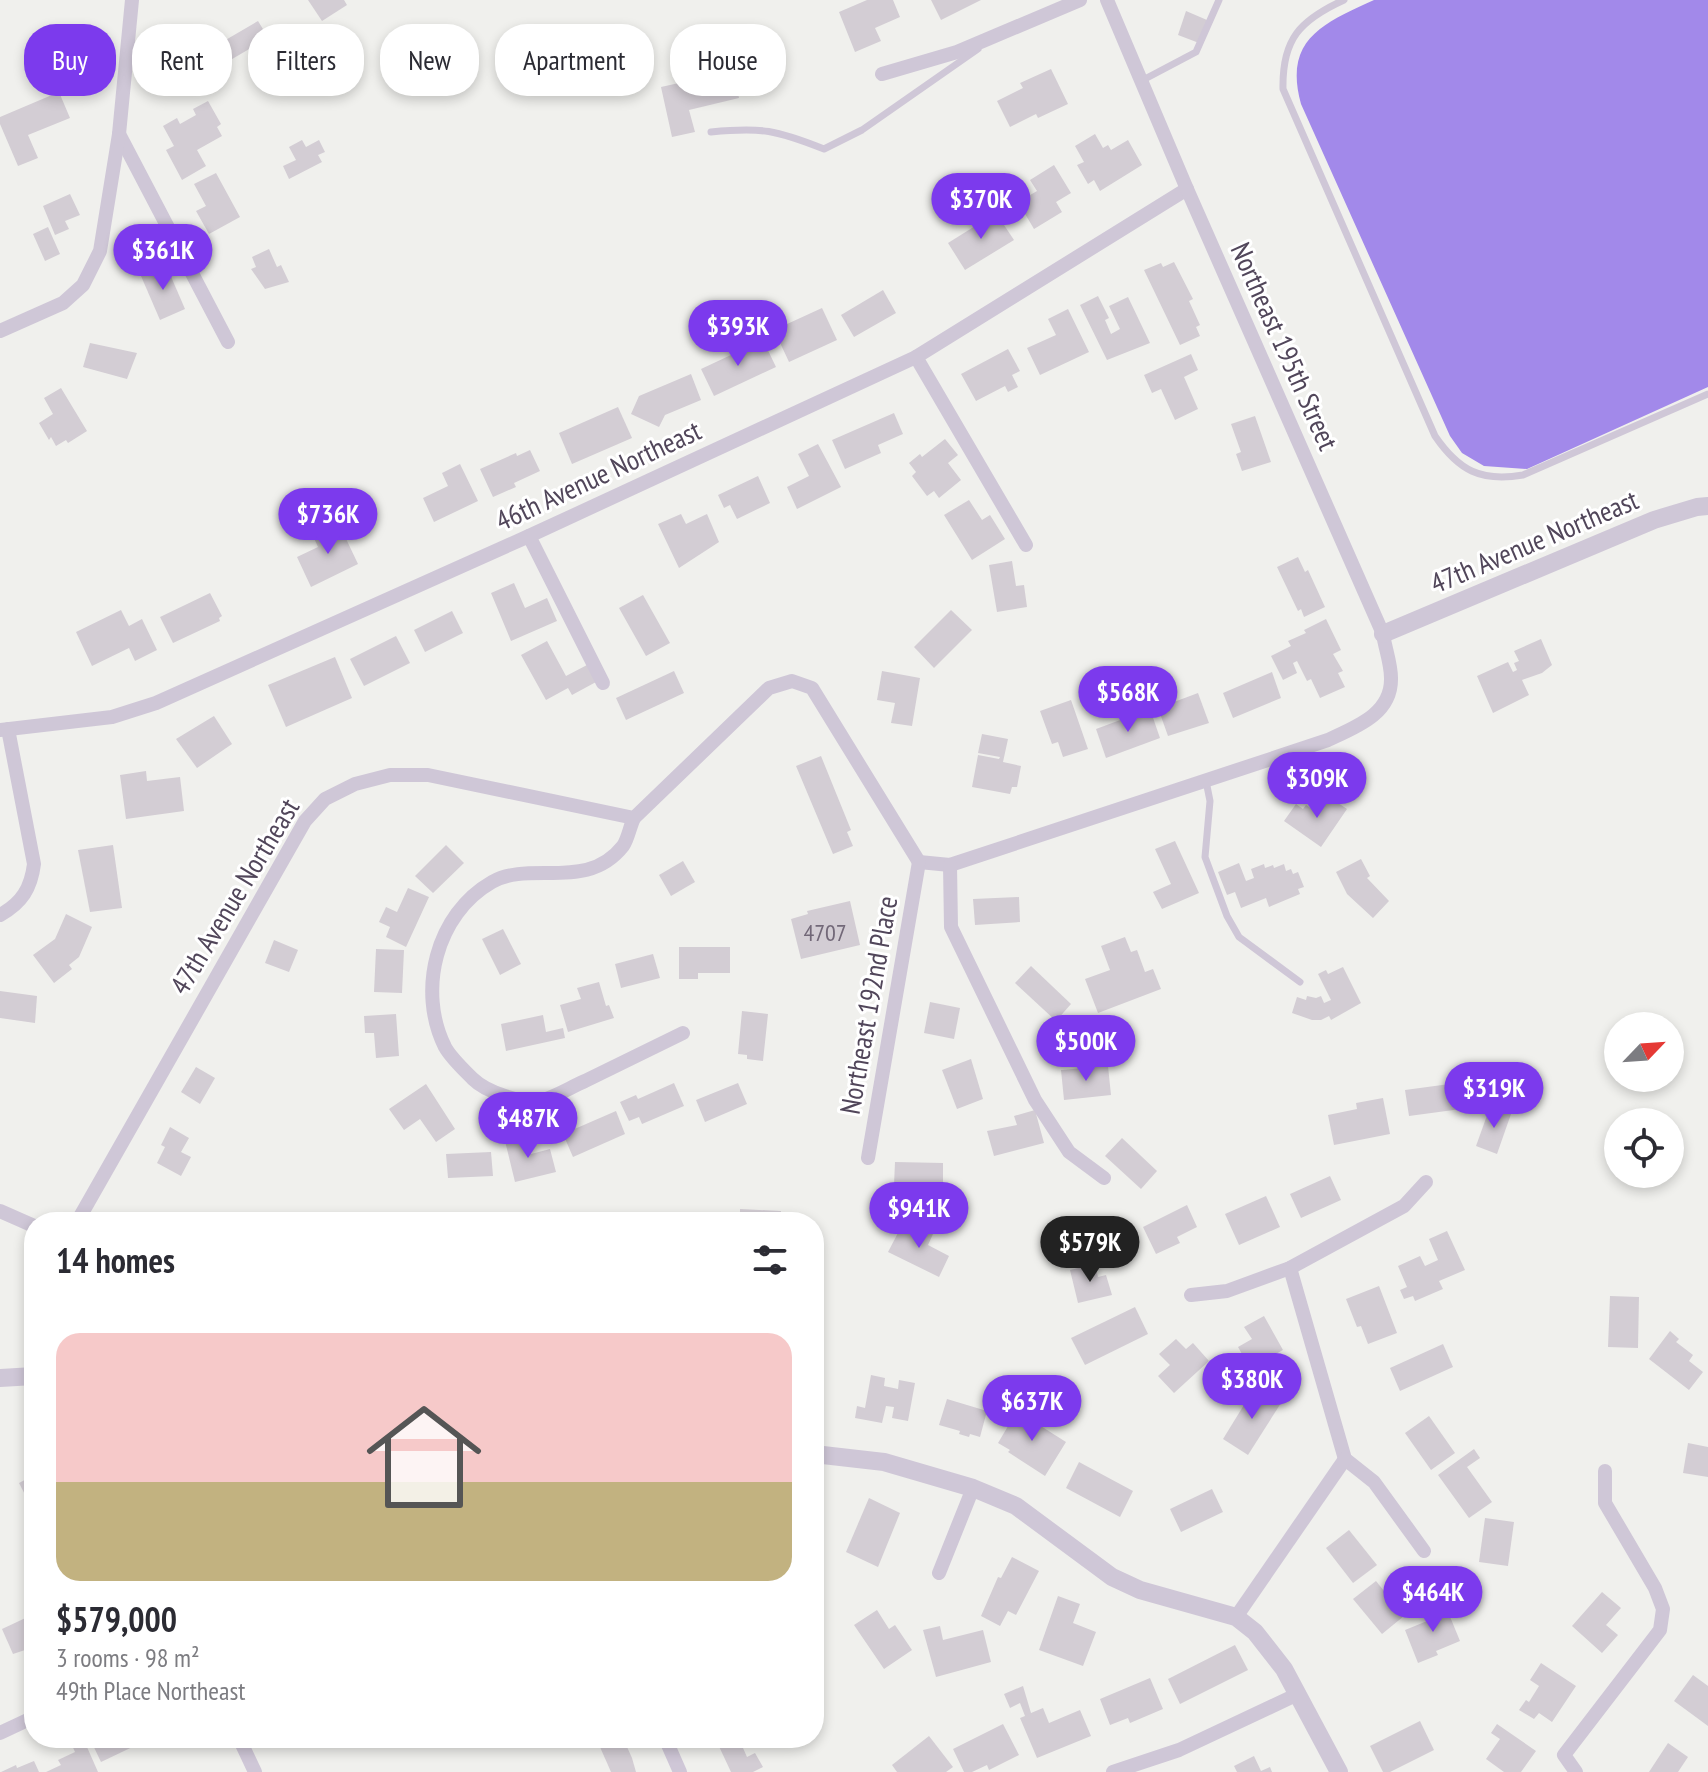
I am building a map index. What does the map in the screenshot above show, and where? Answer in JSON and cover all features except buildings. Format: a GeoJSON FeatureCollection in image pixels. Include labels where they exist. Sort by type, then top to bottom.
{"type":"FeatureCollection","features":[{"type":"Feature","properties":{"kind":"street"},"geometry":{"type":"LineString","coordinates":[[0,331],[63,303],[83,285],[100,251],[119,134],[132,0]]}},
{"type":"Feature","properties":{"kind":"street"},"geometry":{"type":"LineString","coordinates":[[882,74],[957,52],[1080,0]]}},
{"type":"Feature","properties":{"kind":"street","name":"Northeast 195th Street"},"geometry":{"type":"LineString","coordinates":[[1107,0],[1383,634],[1391,679],[1386,699],[1377,715],[1328,740],[1206,781]]}},
{"type":"Feature","properties":{"kind":"street"},"geometry":{"type":"LineString","coordinates":[[119,134],[228,342]]}},
{"type":"Feature","properties":{"kind":"street","name":"46th Avenue Northeast"},"geometry":{"type":"LineString","coordinates":[[4,729],[112,717],[156,703],[529,536],[916,357],[1187,189]]}},
{"type":"Feature","properties":{"kind":"street"},"geometry":{"type":"LineString","coordinates":[[916,357],[1026,545]]}},
{"type":"Feature","properties":{"kind":"street","name":"47th Avenue Northeast"},"geometry":{"type":"LineString","coordinates":[[1383,634],[1654,520],[1708,506]]}},
{"type":"Feature","properties":{"kind":"street"},"geometry":{"type":"LineString","coordinates":[[529,536],[603,683]]}},
{"type":"Feature","properties":{"kind":"street"},"geometry":{"type":"LineString","coordinates":[[683,1033],[539,1101],[506,1097],[476,1082],[446,1049],[433,1011],[433,967],[447,929],[469,901],[493,881],[521,873],[558,875],[596,867],[623,846],[634,818],[769,688],[792,681],[812,688],[919,862],[950,865],[1206,781]]}},
{"type":"Feature","properties":{"kind":"street"},"geometry":{"type":"LineString","coordinates":[[0,915],[23,898],[32,882],[34,864],[4,729]]}},
{"type":"Feature","properties":{"kind":"street","name":"47th Avenue Northeast"},"geometry":{"type":"LineString","coordinates":[[83,1212],[305,821],[325,799],[355,784],[390,775],[428,775],[634,818]]}},
{"type":"Feature","properties":{"kind":"street","name":"Northeast 192nd Place"},"geometry":{"type":"LineString","coordinates":[[868,1158],[919,862]]}},
{"type":"Feature","properties":{"kind":"street"},"geometry":{"type":"LineString","coordinates":[[950,865],[951,927],[1035,1100],[1069,1152],[1104,1178]]}},
{"type":"Feature","properties":{"kind":"street"},"geometry":{"type":"LineString","coordinates":[[1191,1295],[1227,1291],[1290,1268],[1404,1206],[1426,1182]]}},
{"type":"Feature","properties":{"kind":"street"},"geometry":{"type":"LineString","coordinates":[[0,1211],[24,1222]]}},
{"type":"Feature","properties":{"kind":"street"},"geometry":{"type":"LineString","coordinates":[[1290,1268],[1345,1459],[1374,1482],[1424,1551]]}},
{"type":"Feature","properties":{"kind":"street"},"geometry":{"type":"LineString","coordinates":[[0,1378],[24,1377]]}},
{"type":"Feature","properties":{"kind":"street"},"geometry":{"type":"LineString","coordinates":[[824,1455],[884,1462],[973,1488],[1016,1506],[1112,1577],[1140,1590],[1236,1617],[1269,1648],[1298,1694],[1339,1772]]}},
{"type":"Feature","properties":{"kind":"street"},"geometry":{"type":"LineString","coordinates":[[1236,1617],[1345,1459]]}},
{"type":"Feature","properties":{"kind":"street"},"geometry":{"type":"LineString","coordinates":[[1576,1772],[1564,1755],[1660,1630],[1663,1609],[1655,1588],[1605,1503],[1605,1471]]}},
{"type":"Feature","properties":{"kind":"street"},"geometry":{"type":"LineString","coordinates":[[939,1573],[973,1488]]}},
{"type":"Feature","properties":{"kind":"street"},"geometry":{"type":"LineString","coordinates":[[1113,1772],[1179,1750],[1298,1694]]}},
{"type":"Feature","properties":{"kind":"street"},"geometry":{"type":"LineString","coordinates":[[0,1733],[24,1722]]}},
{"type":"Feature","properties":{"kind":"street"},"geometry":{"type":"LineString","coordinates":[[244,1748],[255,1772]]}},
{"type":"Feature","properties":{"kind":"street"},"geometry":{"type":"LineString","coordinates":[[669,1748],[680,1772]]}},
{"type":"Feature","properties":{"kind":"lane"},"geometry":{"type":"LineString","coordinates":[[1141,81],[1196,52],[1219,0]]}},
{"type":"Feature","properties":{"kind":"lane"},"geometry":{"type":"LineString","coordinates":[[1344,0],[1318,11],[1297,33],[1283,63],[1283,89],[1435,436],[1447,454],[1481,476],[1502,478],[1523,475],[1708,394]]}},
{"type":"Feature","properties":{"kind":"lane"},"geometry":{"type":"LineString","coordinates":[[711,132],[748,128],[779,131],[824,149],[862,130],[1000,34]]}},
{"type":"Feature","properties":{"kind":"lane"},"geometry":{"type":"LineString","coordinates":[[1206,781],[1210,801],[1205,857],[1227,916],[1239,937],[1300,982]]}},
{"type":"Feature","properties":{"kind":"shaded area"},"geometry":{"type":"Polygon","coordinates":[[[1374,0],[1708,0],[1708,387],[1527,469],[1484,466],[1462,453],[1450,436],[1301,104],[1298,64],[1312,36],[1339,17],[1374,0]]]}}]}
